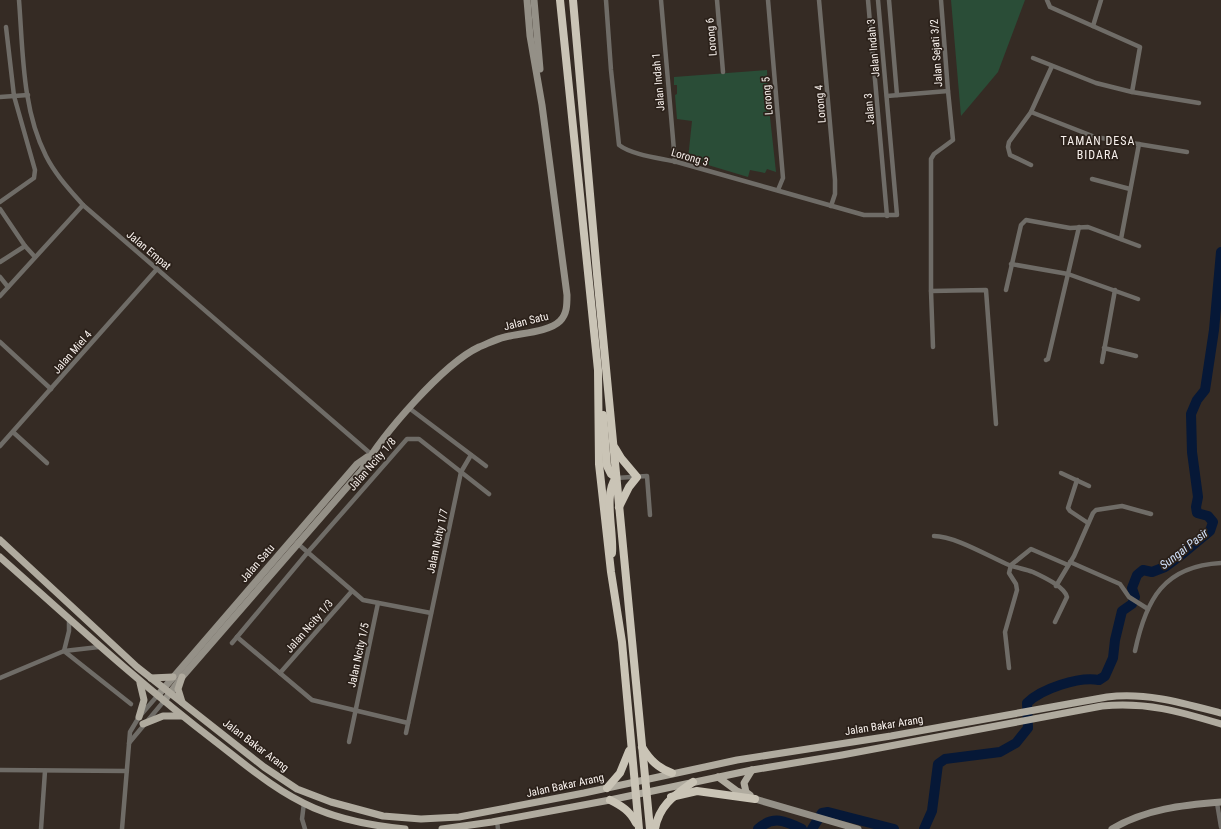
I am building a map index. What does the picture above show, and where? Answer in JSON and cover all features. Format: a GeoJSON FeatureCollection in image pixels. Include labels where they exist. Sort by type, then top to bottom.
{"type":"FeatureCollection","features":[{"type":"Feature","properties":{"kind":"highway"},"geometry":{"type":"LineString","coordinates":[[560,0],[598,370],[602,392],[607,466],[611,474],[616,478]]}},
{"type":"Feature","properties":{"kind":"highway"},"geometry":{"type":"LineString","coordinates":[[573,0],[640,744],[650,829]]}},
{"type":"Feature","properties":{"kind":"highway"},"geometry":{"type":"LineString","coordinates":[[598,370],[599,464],[611,572],[622,642],[634,795],[639,829]]}},
{"type":"Feature","properties":{"kind":"highway"},"geometry":{"type":"LineString","coordinates":[[613,443],[621,458],[638,477],[630,487],[619,507]]}},
{"type":"Feature","properties":{"kind":"highway"},"geometry":{"type":"LineString","coordinates":[[611,572],[613,540],[610,487],[616,478]]}},
{"type":"Feature","properties":{"kind":"highway"},"geometry":{"type":"LineString","coordinates":[[640,744],[650,759],[661,769],[672,773]]}},
{"type":"Feature","properties":{"kind":"highway"},"geometry":{"type":"LineString","coordinates":[[607,788],[623,767],[630,746]]}},
{"type":"Feature","properties":{"kind":"highway"},"geometry":{"type":"LineString","coordinates":[[655,829],[659,814],[671,798],[693,782]]}},
{"type":"Feature","properties":{"kind":"highway"},"geometry":{"type":"LineString","coordinates":[[671,798],[697,791],[755,799]]}},
{"type":"Feature","properties":{"kind":"highway"},"geometry":{"type":"LineString","coordinates":[[610,800],[623,806],[633,816],[639,829]]}},
{"type":"Feature","properties":{"kind":"main road","name":"Jalan Satu"},"geometry":{"type":"LineString","coordinates":[[158,696],[163,688],[295,541],[362,470],[370,454],[409,408],[450,368],[474,350],[503,337],[554,326],[565,314],[567,296],[542,105],[530,36],[527,0]]}},
{"type":"Feature","properties":{"kind":"main road","name":"Jalan Satu"},"geometry":{"type":"LineString","coordinates":[[534,0],[542,105]]}},
{"type":"Feature","properties":{"kind":"main road","name":"Jalan Bakar Arang"},"geometry":{"type":"LineString","coordinates":[[0,540],[137,667],[264,767],[297,789],[331,802],[383,816],[421,819],[459,817],[607,788],[672,773],[796,750],[891,736],[1016,714],[1127,703],[1157,706],[1221,724]]}},
{"type":"Feature","properties":{"kind":"main road","name":"Jalan Satu"},"geometry":{"type":"LineString","coordinates":[[164,701],[182,677],[295,541]]}},
{"type":"Feature","properties":{"kind":"main road","name":"Jalan Bakar Arang"},"geometry":{"type":"LineString","coordinates":[[0,557],[140,682],[254,773],[304,803],[348,819],[377,826],[405,829]]}},
{"type":"Feature","properties":{"kind":"main road"},"geometry":{"type":"LineString","coordinates":[[151,678],[173,677]]}},
{"type":"Feature","properties":{"kind":"main road"},"geometry":{"type":"LineString","coordinates":[[182,677],[178,689],[182,702]]}},
{"type":"Feature","properties":{"kind":"main road"},"geometry":{"type":"LineString","coordinates":[[138,717],[144,700],[140,682]]}},
{"type":"Feature","properties":{"kind":"main road","name":"Jalan Bakar Arang"},"geometry":{"type":"LineString","coordinates":[[442,829],[494,824],[752,770],[849,754],[1017,722],[1042,712],[1107,697],[1133,695],[1165,699],[1221,713]]}},
{"type":"Feature","properties":{"kind":"main road"},"geometry":{"type":"LineString","coordinates":[[143,724],[163,716],[182,716]]}},
{"type":"Feature","properties":{"kind":"main road"},"geometry":{"type":"LineString","coordinates":[[752,770],[746,779],[745,789],[746,792],[755,799]]}},
{"type":"Feature","properties":{"kind":"main road"},"geometry":{"type":"LineString","coordinates":[[718,777],[737,791],[755,799],[858,829]]}},
{"type":"Feature","properties":{"kind":"main road"},"geometry":{"type":"LineString","coordinates":[[1112,829],[1124,822],[1158,810],[1219,802]]}},
{"type":"Feature","properties":{"kind":"street","name":"Jalan Empat"},"geometry":{"type":"LineString","coordinates":[[19,0],[25,72],[32,118],[46,156],[57,173],[83,204],[370,454]]}},
{"type":"Feature","properties":{"kind":"street","name":"Lorong 3"},"geometry":{"type":"LineString","coordinates":[[606,0],[611,70],[619,145],[638,152],[864,215],[887,216],[897,214]]}},
{"type":"Feature","properties":{"kind":"street","name":"Jalan Indah 1"},"geometry":{"type":"LineString","coordinates":[[661,0],[675,162]]}},
{"type":"Feature","properties":{"kind":"street","name":"Lorong 6"},"geometry":{"type":"LineString","coordinates":[[717,0],[723,72]]}},
{"type":"Feature","properties":{"kind":"street","name":"Lorong 5"},"geometry":{"type":"LineString","coordinates":[[768,0],[783,178],[778,190]]}},
{"type":"Feature","properties":{"kind":"street","name":"Lorong 4"},"geometry":{"type":"LineString","coordinates":[[820,0],[835,180],[831,206]]}},
{"type":"Feature","properties":{"kind":"street","name":"Jalan 3"},"geometry":{"type":"LineString","coordinates":[[868,0],[887,216]]}},
{"type":"Feature","properties":{"kind":"street","name":"Jalan Indah 3"},"geometry":{"type":"LineString","coordinates":[[878,0],[897,214]]}},
{"type":"Feature","properties":{"kind":"street"},"geometry":{"type":"LineString","coordinates":[[888,0],[897,95]]}},
{"type":"Feature","properties":{"kind":"street","name":"Jalan Sejati 3/2"},"geometry":{"type":"LineString","coordinates":[[887,96],[948,91],[941,0]]}},
{"type":"Feature","properties":{"kind":"street"},"geometry":{"type":"LineString","coordinates":[[1047,0],[1050,7],[1140,47],[1132,92]]}},
{"type":"Feature","properties":{"kind":"street"},"geometry":{"type":"LineString","coordinates":[[1093,26],[1101,0]]}},
{"type":"Feature","properties":{"kind":"street"},"geometry":{"type":"LineString","coordinates":[[0,202],[34,178],[35,174],[14,96],[6,27]]}},
{"type":"Feature","properties":{"kind":"street"},"geometry":{"type":"LineString","coordinates":[[1033,58],[1107,86],[1132,92],[1199,102]]}},
{"type":"Feature","properties":{"kind":"street"},"geometry":{"type":"LineString","coordinates":[[1031,165],[1010,155],[1008,147],[1031,112],[1052,66]]}},
{"type":"Feature","properties":{"kind":"street"},"geometry":{"type":"LineString","coordinates":[[933,347],[930,291],[931,159],[934,154],[953,140],[948,91]]}},
{"type":"Feature","properties":{"kind":"street"},"geometry":{"type":"LineString","coordinates":[[0,97],[28,95]]}},
{"type":"Feature","properties":{"kind":"street"},"geometry":{"type":"LineString","coordinates":[[1031,112],[1095,137],[1187,152]]}},
{"type":"Feature","properties":{"kind":"street"},"geometry":{"type":"LineString","coordinates":[[1121,239],[1139,144]]}},
{"type":"Feature","properties":{"kind":"street"},"geometry":{"type":"LineString","coordinates":[[1092,179],[1130,189]]}},
{"type":"Feature","properties":{"kind":"street"},"geometry":{"type":"LineString","coordinates":[[0,296],[83,204]]}},
{"type":"Feature","properties":{"kind":"street"},"geometry":{"type":"LineString","coordinates":[[0,209],[24,246],[35,257]]}},
{"type":"Feature","properties":{"kind":"street"},"geometry":{"type":"LineString","coordinates":[[1006,290],[1021,225],[1025,221],[1070,228],[1088,227],[1139,246]]}},
{"type":"Feature","properties":{"kind":"street"},"geometry":{"type":"LineString","coordinates":[[1046,360],[1048,359],[1079,227]]}},
{"type":"Feature","properties":{"kind":"street"},"geometry":{"type":"LineString","coordinates":[[0,262],[24,246]]}},
{"type":"Feature","properties":{"kind":"street"},"geometry":{"type":"LineString","coordinates":[[1011,264],[1068,274],[1138,299]]}},
{"type":"Feature","properties":{"kind":"street","name":"Jalan Miel 4"},"geometry":{"type":"LineString","coordinates":[[0,446],[157,269]]}},
{"type":"Feature","properties":{"kind":"street"},"geometry":{"type":"LineString","coordinates":[[0,277],[8,287]]}},
{"type":"Feature","properties":{"kind":"street"},"geometry":{"type":"LineString","coordinates":[[930,291],[986,290],[996,424]]}},
{"type":"Feature","properties":{"kind":"street"},"geometry":{"type":"LineString","coordinates":[[1102,362],[1114,290]]}},
{"type":"Feature","properties":{"kind":"street"},"geometry":{"type":"LineString","coordinates":[[0,342],[51,389]]}},
{"type":"Feature","properties":{"kind":"street"},"geometry":{"type":"LineString","coordinates":[[1104,348],[1136,356]]}},
{"type":"Feature","properties":{"kind":"street"},"geometry":{"type":"LineString","coordinates":[[409,408],[486,466]]}},
{"type":"Feature","properties":{"kind":"street"},"geometry":{"type":"LineString","coordinates":[[13,432],[47,463]]}},
{"type":"Feature","properties":{"kind":"street","name":"Jalan Ncity 1/8"},"geometry":{"type":"LineString","coordinates":[[232,643],[308,552],[408,439],[419,439],[489,494]]}},
{"type":"Feature","properties":{"kind":"street","name":"Jalan Ncity 1/7"},"geometry":{"type":"LineString","coordinates":[[406,733],[461,472],[471,455]]}},
{"type":"Feature","properties":{"kind":"street"},"geometry":{"type":"LineString","coordinates":[[1061,473],[1089,486]]}},
{"type":"Feature","properties":{"kind":"street"},"geometry":{"type":"LineString","coordinates":[[616,478],[647,476],[650,515]]}},
{"type":"Feature","properties":{"kind":"street"},"geometry":{"type":"LineString","coordinates":[[1077,480],[1068,508],[1088,523]]}},
{"type":"Feature","properties":{"kind":"street"},"geometry":{"type":"LineString","coordinates":[[1056,586],[1069,564],[1088,523],[1096,510],[1126,506],[1152,514]]}},
{"type":"Feature","properties":{"kind":"street"},"geometry":{"type":"LineString","coordinates":[[934,536],[975,549],[1011,565],[1033,572],[1056,586],[1066,594],[1067,597],[1056,622]]}},
{"type":"Feature","properties":{"kind":"street"},"geometry":{"type":"LineString","coordinates":[[295,541],[363,600],[431,613]]}},
{"type":"Feature","properties":{"kind":"street"},"geometry":{"type":"LineString","coordinates":[[1009,668],[1005,632],[1017,590],[1016,584],[1009,573],[1011,565],[1031,549],[1120,584],[1129,597],[1148,609]]}},
{"type":"Feature","properties":{"kind":"street"},"geometry":{"type":"LineString","coordinates":[[1134,651],[1142,621],[1163,585],[1170,579],[1196,565],[1221,562]]}},
{"type":"Feature","properties":{"kind":"street","name":"Jalan Ncity 1/3"},"geometry":{"type":"LineString","coordinates":[[280,673],[352,591]]}},
{"type":"Feature","properties":{"kind":"street","name":"Jalan Ncity 1/5"},"geometry":{"type":"LineString","coordinates":[[349,742],[378,603]]}},
{"type":"Feature","properties":{"kind":"street"},"geometry":{"type":"LineString","coordinates":[[64,651],[69,630],[69,618]]}},
{"type":"Feature","properties":{"kind":"street"},"geometry":{"type":"LineString","coordinates":[[237,637],[312,700],[408,723]]}},
{"type":"Feature","properties":{"kind":"street"},"geometry":{"type":"LineString","coordinates":[[0,678],[64,651],[99,647]]}},
{"type":"Feature","properties":{"kind":"street"},"geometry":{"type":"LineString","coordinates":[[64,651],[131,704]]}},
{"type":"Feature","properties":{"kind":"street"},"geometry":{"type":"LineString","coordinates":[[122,829],[130,732],[138,717],[158,696]]}},
{"type":"Feature","properties":{"kind":"street"},"geometry":{"type":"LineString","coordinates":[[128,744],[143,724],[164,701]]}},
{"type":"Feature","properties":{"kind":"street"},"geometry":{"type":"LineString","coordinates":[[0,770],[127,771]]}},
{"type":"Feature","properties":{"kind":"street"},"geometry":{"type":"LineString","coordinates":[[41,829],[45,771]]}},
{"type":"Feature","properties":{"kind":"street"},"geometry":{"type":"LineString","coordinates":[[1219,802],[1221,827]]}},
{"type":"Feature","properties":{"kind":"street"},"geometry":{"type":"LineString","coordinates":[[304,803],[302,819],[305,829]]}},
{"type":"Feature","properties":{"kind":"street"},"geometry":{"type":"LineString","coordinates":[[494,824],[498,829]]}},
{"type":"Feature","properties":{"kind":"green space"},"geometry":{"type":"Polygon","coordinates":[[[951,0],[1025,0],[998,72],[961,116],[951,0]]]}},
{"type":"Feature","properties":{"kind":"green space"},"geometry":{"type":"Polygon","coordinates":[[[767,70],[768,100],[765,100],[765,108],[769,108],[776,172],[767,169],[765,173],[750,170],[748,177],[688,159],[692,121],[677,119],[675,95],[677,94],[677,85],[674,85],[674,77],[767,70]]]}},
{"type":"Feature","properties":{"kind":"waterway","name":"Sungai Pasir"},"geometry":{"type":"LineString","coordinates":[[924,829],[932,811],[938,764],[945,759],[1000,752],[1016,743],[1028,728],[1027,703],[1033,698],[1061,685],[1081,680],[1099,680],[1105,676],[1113,658],[1115,640],[1122,611],[1132,604],[1135,597],[1132,588],[1137,575],[1143,570],[1152,572],[1165,567],[1210,531],[1213,522],[1208,516],[1197,513],[1196,507],[1198,497],[1192,452],[1191,414],[1197,400],[1205,390],[1214,330],[1221,252]]}},
{"type":"Feature","properties":{"kind":"waterway","name":"Sungai Pasir"},"geometry":{"type":"LineString","coordinates":[[812,829],[822,813],[828,812],[894,829]]}},
{"type":"Feature","properties":{"kind":"waterway","name":"Sungai Pasir"},"geometry":{"type":"LineString","coordinates":[[758,829],[769,822],[774,821],[785,822],[802,829]]}},
{"type":"Feature","properties":{"kind":"district","name":"TAMAN DESA BIDARA"},"geometry":{"type":"Point","coordinates":[1098,148]}}]}
